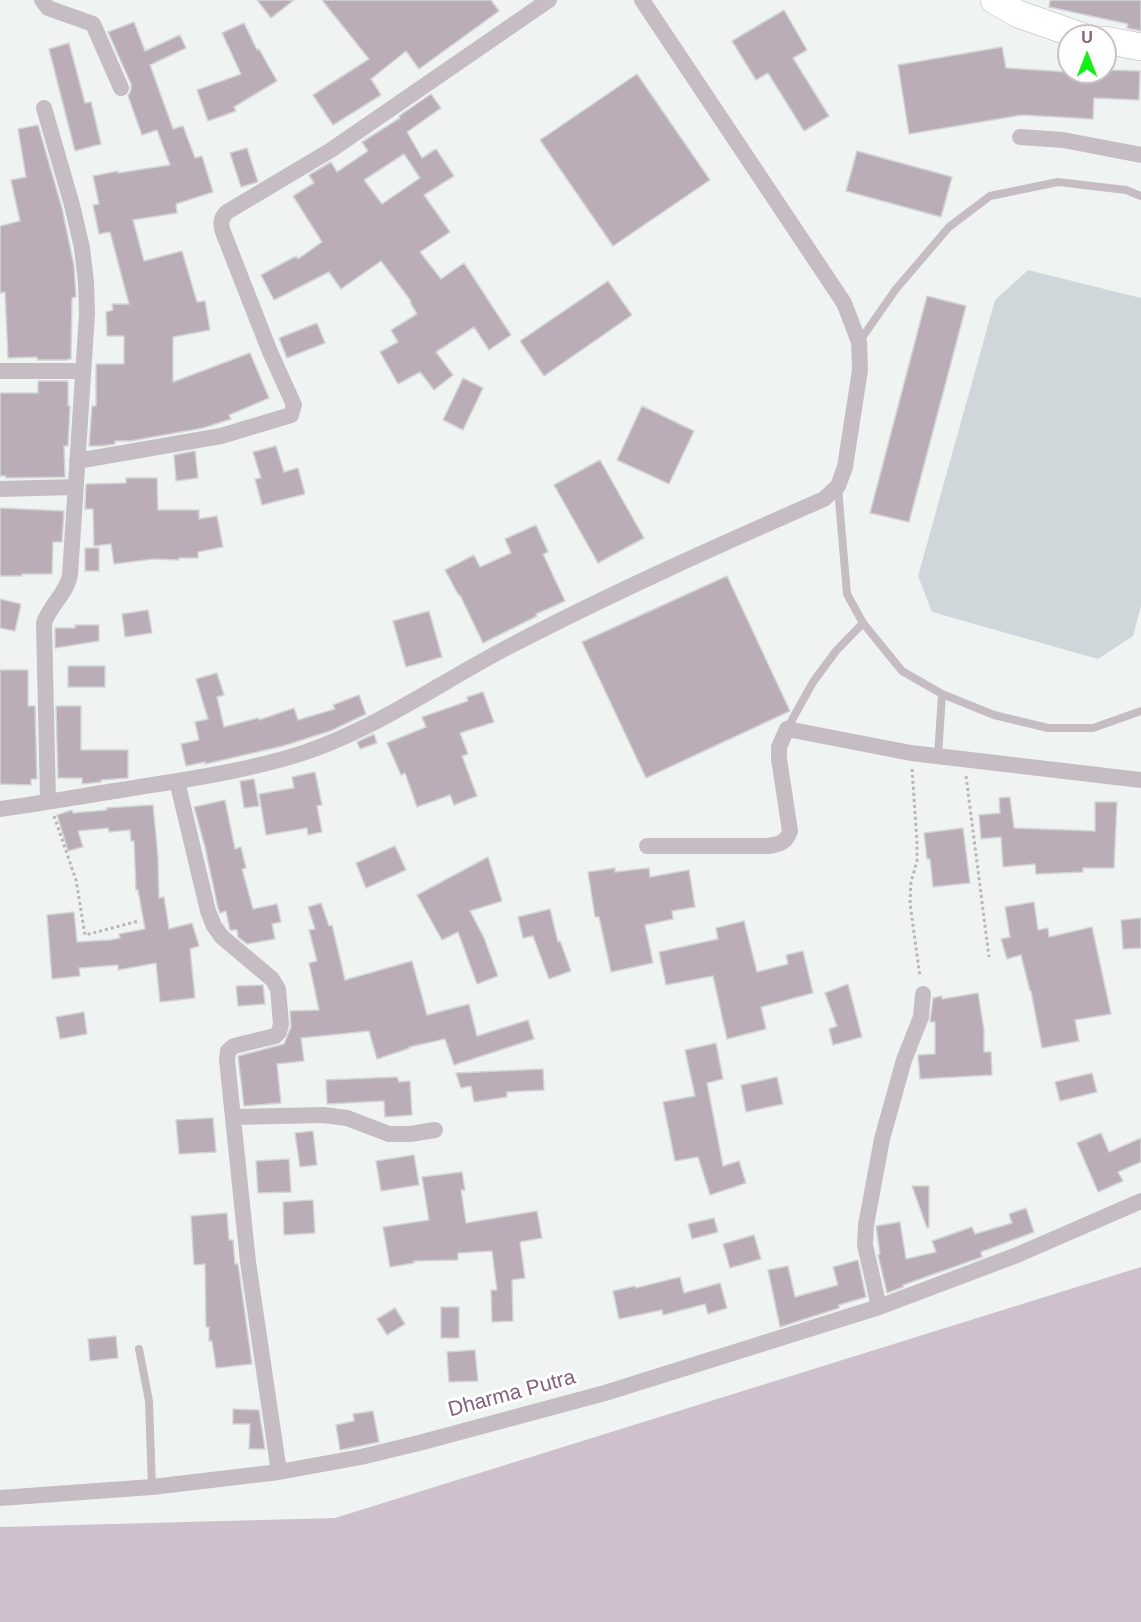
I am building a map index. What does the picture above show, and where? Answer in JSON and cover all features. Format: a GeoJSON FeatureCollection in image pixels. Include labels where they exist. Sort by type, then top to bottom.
{"type":"FeatureCollection","features":[{"type":"Feature","properties":{"kind":"highway"},"geometry":{"type":"LineString","coordinates":[[994,0],[1018,14],[1057,28]]}},
{"type":"Feature","properties":{"kind":"highway"},"geometry":{"type":"LineString","coordinates":[[1117,42],[1141,46]]}},
{"type":"Feature","properties":{"kind":"street"},"geometry":{"type":"LineString","coordinates":[[42,0],[48,8],[93,24],[121,88]]}},
{"type":"Feature","properties":{"kind":"street"},"geometry":{"type":"LineString","coordinates":[[77,461],[221,436],[291,415],[294,405],[270,352],[223,232],[222,217],[331,150],[549,0]]}},
{"type":"Feature","properties":{"kind":"street"},"geometry":{"type":"LineString","coordinates":[[0,809],[177,781],[252,766],[301,753],[377,721],[523,639],[694,556],[824,499],[838,486],[845,467],[860,370],[859,342],[844,303],[642,0]]}},
{"type":"Feature","properties":{"kind":"street"},"geometry":{"type":"LineString","coordinates":[[44,108],[82,248],[87,314],[69,583],[46,615],[44,623],[48,801]]}},
{"type":"Feature","properties":{"kind":"street"},"geometry":{"type":"LineString","coordinates":[[1020,137],[1063,140],[1141,155]]}},
{"type":"Feature","properties":{"kind":"street"},"geometry":{"type":"LineString","coordinates":[[0,371],[83,371]]}},
{"type":"Feature","properties":{"kind":"street"},"geometry":{"type":"LineString","coordinates":[[0,489],[75,487]]}},
{"type":"Feature","properties":{"kind":"street"},"geometry":{"type":"LineString","coordinates":[[648,846],[768,846],[787,840],[790,831],[779,759],[779,747],[787,729],[911,753],[1141,780]]}},
{"type":"Feature","properties":{"kind":"street"},"geometry":{"type":"LineString","coordinates":[[177,781],[208,911],[214,926],[222,937],[272,978],[278,989],[281,1024],[279,1032],[275,1036],[234,1046],[228,1051],[227,1076],[248,1263],[279,1472]]}},
{"type":"Feature","properties":{"kind":"street"},"geometry":{"type":"LineString","coordinates":[[879,1307],[865,1245],[866,1225],[882,1139],[904,1060],[921,1017],[922,994]]}},
{"type":"Feature","properties":{"kind":"street"},"geometry":{"type":"LineString","coordinates":[[233,1117],[323,1115],[347,1118],[389,1134],[410,1134],[435,1130]]}},
{"type":"Feature","properties":{"kind":"street","name":"Dharma Putra"},"geometry":{"type":"LineString","coordinates":[[0,1498],[152,1487],[279,1472],[372,1454],[605,1393],[879,1307],[1017,1255],[1141,1201]]}},
{"type":"Feature","properties":{"kind":"lane"},"geometry":{"type":"LineString","coordinates":[[859,342],[896,289],[949,227],[990,196],[1058,182],[1126,190],[1141,196]]}},
{"type":"Feature","properties":{"kind":"lane"},"geometry":{"type":"LineString","coordinates":[[838,486],[847,594],[863,623],[902,671],[942,694],[994,715],[1048,728],[1093,728],[1141,711]]}},
{"type":"Feature","properties":{"kind":"lane"},"geometry":{"type":"LineString","coordinates":[[787,729],[813,682],[836,651],[863,623]]}},
{"type":"Feature","properties":{"kind":"lane"},"geometry":{"type":"LineString","coordinates":[[938,756],[942,694]]}},
{"type":"Feature","properties":{"kind":"lane"},"geometry":{"type":"LineString","coordinates":[[139,1349],[149,1401],[152,1487]]}},
{"type":"Feature","properties":{"kind":"path"},"geometry":{"type":"LineString","coordinates":[[911,753],[917,842],[910,903],[922,994]]}},
{"type":"Feature","properties":{"kind":"path"},"geometry":{"type":"LineString","coordinates":[[963,759],[989,957]]}},
{"type":"Feature","properties":{"kind":"path"},"geometry":{"type":"LineString","coordinates":[[48,801],[76,880],[85,934],[139,921]]}},
{"type":"Feature","properties":{"kind":"shaded area"},"geometry":{"type":"Polygon","coordinates":[[[1028,270],[1141,298],[1141,606],[1133,636],[1098,659],[932,612],[918,576],[995,300],[1028,270]]]}},
{"type":"Feature","properties":{"kind":"shaded area"},"geometry":{"type":"Polygon","coordinates":[[[1141,1267],[1141,1622],[0,1622],[0,1527],[335,1518],[1141,1267]]]}},
{"type":"Feature","properties":{"kind":"building"},"geometry":{"type":"Polygon","coordinates":[[[257,0],[294,0],[271,18],[257,0]]]}},
{"type":"Feature","properties":{"kind":"building"},"geometry":{"type":"Polygon","coordinates":[[[322,0],[491,0],[499,11],[419,69],[406,51],[371,79],[381,95],[333,125],[313,95],[369,59],[322,0]]]}},
{"type":"Feature","properties":{"kind":"building"},"geometry":{"type":"Polygon","coordinates":[[[1050,0],[1141,0],[1141,31],[1127,28],[1128,24],[1049,7],[1050,0]]]}},
{"type":"Feature","properties":{"kind":"building"},"geometry":{"type":"Polygon","coordinates":[[[784,10],[807,50],[793,58],[829,116],[804,131],[768,73],[756,80],[732,41],[784,10]]]}},
{"type":"Feature","properties":{"kind":"building"},"geometry":{"type":"Polygon","coordinates":[[[134,22],[145,51],[180,35],[186,48],[150,65],[173,129],[183,126],[195,158],[202,156],[213,192],[176,204],[177,213],[133,220],[144,261],[182,251],[197,302],[205,301],[210,330],[173,337],[173,382],[250,353],[269,398],[229,415],[231,419],[203,428],[130,441],[115,441],[115,444],[89,446],[92,406],[96,406],[96,364],[124,364],[124,336],[107,336],[106,312],[113,310],[112,304],[129,304],[110,232],[99,234],[93,205],[99,204],[93,176],[170,165],[157,130],[142,135],[128,96],[131,84],[108,32],[134,22]]]}},
{"type":"Feature","properties":{"kind":"building"},"geometry":{"type":"Polygon","coordinates":[[[244,23],[257,50],[259,49],[277,81],[234,107],[236,111],[208,121],[197,90],[241,74],[222,33],[244,23]]]}},
{"type":"Feature","properties":{"kind":"building"},"geometry":{"type":"Polygon","coordinates":[[[69,43],[85,103],[91,102],[101,144],[75,151],[49,49],[69,43]]]}},
{"type":"Feature","properties":{"kind":"building"},"geometry":{"type":"Polygon","coordinates":[[[1002,47],[1006,68],[1057,71],[1057,84],[1117,84],[1117,70],[1140,71],[1139,100],[1094,98],[1093,119],[1022,115],[909,134],[898,65],[1002,47]]]}},
{"type":"Feature","properties":{"kind":"building"},"geometry":{"type":"Polygon","coordinates":[[[637,74],[710,180],[613,246],[540,140],[637,74]]]}},
{"type":"Feature","properties":{"kind":"building"},"geometry":{"type":"Polygon","coordinates":[[[431,94],[441,108],[407,132],[422,158],[436,149],[454,176],[424,195],[450,232],[420,252],[441,279],[464,263],[511,335],[489,350],[474,327],[436,352],[453,375],[434,390],[420,372],[398,384],[380,352],[398,342],[391,330],[417,314],[411,301],[381,261],[341,289],[329,272],[274,300],[261,275],[296,256],[298,259],[322,242],[293,196],[314,183],[309,175],[331,162],[337,172],[368,151],[362,142],[400,118],[399,116],[431,94]],[[404,154],[364,180],[382,204],[420,178],[404,154]]]}},
{"type":"Feature","properties":{"kind":"building"},"geometry":{"type":"Polygon","coordinates":[[[38,125],[62,208],[74,266],[76,297],[72,298],[71,359],[68,360],[38,360],[37,357],[8,358],[5,292],[0,293],[0,226],[20,221],[11,180],[26,177],[18,129],[38,125]]]}},
{"type":"Feature","properties":{"kind":"building"},"geometry":{"type":"Polygon","coordinates":[[[247,148],[258,182],[241,187],[230,153],[247,148]]]}},
{"type":"Feature","properties":{"kind":"building"},"geometry":{"type":"Polygon","coordinates":[[[857,151],[952,177],[941,217],[846,191],[857,151]]]}},
{"type":"Feature","properties":{"kind":"building"},"geometry":{"type":"Polygon","coordinates":[[[608,281],[632,315],[544,376],[520,341],[608,281]]]}},
{"type":"Feature","properties":{"kind":"building"},"geometry":{"type":"Polygon","coordinates":[[[927,296],[966,306],[909,522],[870,513],[927,296]]]}},
{"type":"Feature","properties":{"kind":"building"},"geometry":{"type":"Polygon","coordinates":[[[317,323],[325,343],[287,358],[279,338],[317,323]]]}},
{"type":"Feature","properties":{"kind":"building"},"geometry":{"type":"Polygon","coordinates":[[[463,378],[483,388],[463,430],[443,420],[463,378]]]}},
{"type":"Feature","properties":{"kind":"building"},"geometry":{"type":"Polygon","coordinates":[[[38,381],[68,381],[68,406],[70,406],[68,446],[64,446],[65,477],[6,478],[6,476],[0,476],[0,393],[38,393],[38,381]]]}},
{"type":"Feature","properties":{"kind":"building"},"geometry":{"type":"Polygon","coordinates":[[[642,406],[694,431],[669,484],[617,460],[642,406]]]}},
{"type":"Feature","properties":{"kind":"building"},"geometry":{"type":"Polygon","coordinates":[[[276,446],[284,472],[298,468],[305,494],[262,505],[255,479],[261,478],[253,452],[276,446]]]}},
{"type":"Feature","properties":{"kind":"building"},"geometry":{"type":"Polygon","coordinates":[[[195,451],[198,478],[176,481],[174,455],[195,451]]]}},
{"type":"Feature","properties":{"kind":"building"},"geometry":{"type":"Polygon","coordinates":[[[600,460],[644,538],[598,563],[554,485],[600,460]]]}},
{"type":"Feature","properties":{"kind":"building"},"geometry":{"type":"Polygon","coordinates":[[[126,478],[157,478],[158,510],[199,510],[199,519],[217,516],[223,547],[198,552],[198,558],[153,559],[114,564],[111,544],[94,546],[93,509],[85,509],[86,484],[126,483],[126,478]]]}},
{"type":"Feature","properties":{"kind":"building"},"geometry":{"type":"Polygon","coordinates":[[[0,508],[64,511],[62,542],[53,542],[52,574],[0,576],[0,508]]]}},
{"type":"Feature","properties":{"kind":"building"},"geometry":{"type":"Polygon","coordinates":[[[536,525],[548,552],[543,554],[565,601],[483,643],[445,570],[474,555],[480,567],[511,553],[505,539],[536,525]]]}},
{"type":"Feature","properties":{"kind":"building"},"geometry":{"type":"Polygon","coordinates":[[[85,548],[99,548],[99,571],[85,571],[85,548]]]}},
{"type":"Feature","properties":{"kind":"building"},"geometry":{"type":"Polygon","coordinates":[[[727,576],[790,711],[646,778],[582,642],[727,576]]]}},
{"type":"Feature","properties":{"kind":"building"},"geometry":{"type":"Polygon","coordinates":[[[0,599],[21,604],[15,631],[0,628],[0,599]]]}},
{"type":"Feature","properties":{"kind":"building"},"geometry":{"type":"Polygon","coordinates":[[[148,610],[152,633],[125,637],[122,614],[148,610]]]}},
{"type":"Feature","properties":{"kind":"building"},"geometry":{"type":"Polygon","coordinates":[[[429,611],[442,657],[406,667],[393,621],[429,611]]]}},
{"type":"Feature","properties":{"kind":"building"},"geometry":{"type":"Polygon","coordinates":[[[75,625],[99,625],[99,641],[55,648],[55,628],[75,628],[75,625]]]}},
{"type":"Feature","properties":{"kind":"building"},"geometry":{"type":"Polygon","coordinates":[[[68,666],[105,666],[105,687],[68,687],[68,666]]]}},
{"type":"Feature","properties":{"kind":"building"},"geometry":{"type":"Polygon","coordinates":[[[0,670],[28,670],[28,706],[35,706],[37,779],[31,779],[31,785],[0,784],[0,670]]]}},
{"type":"Feature","properties":{"kind":"building"},"geometry":{"type":"Polygon","coordinates":[[[217,673],[224,695],[217,697],[224,727],[258,718],[259,720],[294,708],[298,720],[335,709],[333,705],[359,695],[366,714],[330,731],[283,746],[205,764],[205,762],[186,766],[181,744],[199,740],[195,722],[208,719],[196,679],[217,673]]]}},
{"type":"Feature","properties":{"kind":"building"},"geometry":{"type":"Polygon","coordinates":[[[483,692],[494,722],[460,733],[468,754],[462,756],[477,796],[454,805],[450,795],[417,807],[405,773],[401,775],[387,743],[426,727],[422,717],[468,701],[467,697],[483,692]]]}},
{"type":"Feature","properties":{"kind":"building"},"geometry":{"type":"Polygon","coordinates":[[[56,706],[81,706],[81,750],[128,750],[128,778],[82,784],[82,778],[58,778],[56,706]]]}},
{"type":"Feature","properties":{"kind":"building"},"geometry":{"type":"Polygon","coordinates":[[[374,734],[377,743],[360,749],[357,742],[374,734]]]}},
{"type":"Feature","properties":{"kind":"building"},"geometry":{"type":"Polygon","coordinates":[[[315,772],[322,805],[317,806],[322,832],[308,835],[307,828],[266,835],[259,794],[294,788],[292,777],[315,772]]]}},
{"type":"Feature","properties":{"kind":"building"},"geometry":{"type":"Polygon","coordinates":[[[254,779],[259,806],[244,808],[240,781],[254,779]]]}},
{"type":"Feature","properties":{"kind":"building"},"geometry":{"type":"Polygon","coordinates":[[[1010,797],[1014,828],[1095,831],[1095,802],[1117,802],[1114,868],[1083,868],[1083,872],[1036,874],[1035,864],[1003,867],[1001,837],[981,839],[979,815],[1000,813],[999,798],[1010,797]]]}},
{"type":"Feature","properties":{"kind":"building"},"geometry":{"type":"Polygon","coordinates":[[[225,800],[235,849],[241,847],[246,868],[242,869],[253,909],[277,904],[281,922],[272,924],[275,939],[247,944],[238,937],[237,930],[230,930],[226,911],[220,913],[218,908],[194,807],[225,800]]]}},
{"type":"Feature","properties":{"kind":"building"},"geometry":{"type":"Polygon","coordinates":[[[153,805],[159,898],[164,897],[169,929],[192,923],[199,946],[190,949],[195,998],[160,1002],[156,963],[118,970],[118,965],[79,968],[80,976],[52,979],[47,915],[74,912],[77,942],[110,940],[120,938],[119,934],[145,929],[138,890],[136,890],[134,841],[131,841],[130,830],[109,832],[108,828],[78,831],[83,847],[68,851],[57,815],[72,810],[73,813],[153,805]]]}},
{"type":"Feature","properties":{"kind":"building"},"geometry":{"type":"Polygon","coordinates":[[[963,828],[970,883],[933,887],[924,833],[963,828]]]}},
{"type":"Feature","properties":{"kind":"building"},"geometry":{"type":"Polygon","coordinates":[[[395,846],[406,870],[366,888],[356,863],[395,846]]]}},
{"type":"Feature","properties":{"kind":"building"},"geometry":{"type":"Polygon","coordinates":[[[488,857],[502,901],[470,911],[484,938],[498,976],[477,984],[458,932],[442,940],[417,895],[488,857]]]}},
{"type":"Feature","properties":{"kind":"building"},"geometry":{"type":"Polygon","coordinates":[[[615,868],[615,872],[649,868],[650,877],[689,870],[695,907],[672,911],[673,919],[645,925],[653,963],[611,972],[599,917],[595,917],[588,872],[615,868]]]}},
{"type":"Feature","properties":{"kind":"building"},"geometry":{"type":"Polygon","coordinates":[[[1034,902],[1038,930],[1048,928],[1049,937],[1092,927],[1111,1014],[1075,1020],[1079,1041],[1042,1048],[1031,991],[1021,955],[1007,959],[1001,939],[1010,937],[1005,907],[1034,902]]]}},
{"type":"Feature","properties":{"kind":"building"},"geometry":{"type":"Polygon","coordinates":[[[321,903],[329,926],[332,925],[345,980],[412,961],[427,1015],[469,1004],[477,1036],[528,1020],[534,1039],[454,1065],[445,1039],[409,1047],[377,1059],[369,1031],[301,1038],[304,1061],[277,1064],[281,1103],[244,1106],[238,1056],[284,1044],[291,1027],[290,1011],[319,1010],[309,963],[317,961],[309,930],[315,929],[308,907],[321,903]]]}},
{"type":"Feature","properties":{"kind":"building"},"geometry":{"type":"Polygon","coordinates":[[[550,909],[558,942],[560,941],[571,971],[549,979],[533,936],[523,938],[518,917],[550,909]]]}},
{"type":"Feature","properties":{"kind":"building"},"geometry":{"type":"Polygon","coordinates":[[[1141,918],[1141,948],[1123,949],[1121,920],[1141,918]]]}},
{"type":"Feature","properties":{"kind":"building"},"geometry":{"type":"Polygon","coordinates":[[[744,921],[757,972],[788,964],[786,955],[803,951],[813,993],[761,1007],[766,1029],[727,1039],[713,976],[666,985],[659,952],[718,939],[716,928],[744,921]]]}},
{"type":"Feature","properties":{"kind":"building"},"geometry":{"type":"Polygon","coordinates":[[[848,984],[862,1037],[833,1045],[829,1029],[837,1026],[825,993],[848,984]]]}},
{"type":"Feature","properties":{"kind":"building"},"geometry":{"type":"Polygon","coordinates":[[[263,985],[265,1004],[238,1006],[236,986],[263,985]]]}},
{"type":"Feature","properties":{"kind":"building"},"geometry":{"type":"Polygon","coordinates":[[[978,993],[984,1030],[984,1052],[991,1052],[992,1075],[920,1079],[918,1055],[935,1054],[935,1022],[930,1022],[933,998],[942,996],[942,999],[978,993]]]}},
{"type":"Feature","properties":{"kind":"building"},"geometry":{"type":"Polygon","coordinates":[[[84,1012],[87,1034],[60,1039],[56,1017],[84,1012]]]}},
{"type":"Feature","properties":{"kind":"building"},"geometry":{"type":"Polygon","coordinates":[[[716,1043],[723,1079],[707,1083],[723,1166],[739,1161],[746,1183],[710,1195],[698,1157],[675,1161],[663,1102],[695,1096],[685,1050],[716,1043]]]}},
{"type":"Feature","properties":{"kind":"building"},"geometry":{"type":"Polygon","coordinates":[[[543,1069],[544,1090],[507,1092],[507,1097],[474,1102],[471,1086],[461,1088],[456,1073],[543,1069]]]}},
{"type":"Feature","properties":{"kind":"building"},"geometry":{"type":"Polygon","coordinates":[[[1092,1073],[1097,1092],[1060,1101],[1055,1082],[1092,1073]]]}},
{"type":"Feature","properties":{"kind":"building"},"geometry":{"type":"Polygon","coordinates":[[[397,1077],[399,1082],[410,1081],[412,1115],[385,1117],[384,1101],[327,1104],[326,1080],[397,1077]]]}},
{"type":"Feature","properties":{"kind":"building"},"geometry":{"type":"Polygon","coordinates":[[[777,1077],[783,1104],[746,1112],[741,1085],[777,1077]]]}},
{"type":"Feature","properties":{"kind":"building"},"geometry":{"type":"Polygon","coordinates":[[[213,1118],[216,1152],[179,1154],[176,1120],[213,1118]]]}},
{"type":"Feature","properties":{"kind":"building"},"geometry":{"type":"Polygon","coordinates":[[[313,1131],[317,1165],[300,1167],[295,1133],[313,1131]]]}},
{"type":"Feature","properties":{"kind":"building"},"geometry":{"type":"Polygon","coordinates":[[[1101,1133],[1109,1152],[1141,1138],[1141,1162],[1118,1172],[1123,1181],[1098,1192],[1077,1143],[1101,1133]]]}},
{"type":"Feature","properties":{"kind":"building"},"geometry":{"type":"Polygon","coordinates":[[[414,1155],[419,1185],[381,1191],[376,1161],[414,1155]]]}},
{"type":"Feature","properties":{"kind":"building"},"geometry":{"type":"Polygon","coordinates":[[[289,1159],[291,1192],[258,1193],[256,1161],[289,1159]]]}},
{"type":"Feature","properties":{"kind":"building"},"geometry":{"type":"Polygon","coordinates":[[[462,1172],[465,1190],[461,1190],[466,1223],[537,1211],[542,1238],[520,1242],[525,1278],[512,1280],[513,1321],[492,1322],[491,1290],[497,1290],[492,1251],[458,1253],[458,1260],[414,1261],[414,1263],[390,1267],[383,1227],[429,1220],[422,1177],[462,1172]]]}},
{"type":"Feature","properties":{"kind":"building"},"geometry":{"type":"Polygon","coordinates":[[[912,1186],[929,1186],[929,1227],[927,1228],[912,1186]]]}},
{"type":"Feature","properties":{"kind":"building"},"geometry":{"type":"Polygon","coordinates":[[[313,1200],[315,1233],[284,1235],[283,1202],[313,1200]]]}},
{"type":"Feature","properties":{"kind":"building"},"geometry":{"type":"Polygon","coordinates":[[[1026,1208],[1034,1232],[981,1252],[982,1257],[903,1285],[887,1293],[878,1255],[880,1254],[876,1226],[900,1222],[906,1259],[936,1252],[932,1241],[972,1227],[975,1234],[1012,1223],[1009,1214],[1026,1208]]]}},
{"type":"Feature","properties":{"kind":"building"},"geometry":{"type":"Polygon","coordinates":[[[227,1213],[229,1240],[233,1240],[235,1264],[238,1264],[252,1364],[216,1368],[212,1341],[209,1341],[209,1327],[206,1327],[205,1264],[194,1265],[191,1216],[227,1213]]]}},
{"type":"Feature","properties":{"kind":"building"},"geometry":{"type":"Polygon","coordinates":[[[714,1218],[718,1232],[692,1239],[688,1224],[714,1218]]]}},
{"type":"Feature","properties":{"kind":"building"},"geometry":{"type":"Polygon","coordinates":[[[754,1235],[761,1259],[730,1268],[723,1244],[754,1235]]]}},
{"type":"Feature","properties":{"kind":"building"},"geometry":{"type":"Polygon","coordinates":[[[858,1260],[866,1297],[780,1327],[768,1270],[788,1266],[795,1297],[838,1285],[833,1267],[858,1260]]]}},
{"type":"Feature","properties":{"kind":"building"},"geometry":{"type":"Polygon","coordinates":[[[680,1277],[684,1293],[720,1283],[727,1308],[708,1314],[705,1304],[663,1315],[662,1310],[619,1319],[613,1291],[680,1277]]]}},
{"type":"Feature","properties":{"kind":"building"},"geometry":{"type":"Polygon","coordinates":[[[441,1307],[459,1307],[459,1338],[441,1338],[441,1307]]]}},
{"type":"Feature","properties":{"kind":"building"},"geometry":{"type":"Polygon","coordinates":[[[395,1308],[405,1324],[387,1335],[377,1319],[395,1308]]]}},
{"type":"Feature","properties":{"kind":"building"},"geometry":{"type":"Polygon","coordinates":[[[116,1336],[118,1358],[90,1361],[88,1339],[116,1336]]]}},
{"type":"Feature","properties":{"kind":"building"},"geometry":{"type":"Polygon","coordinates":[[[475,1350],[478,1381],[449,1382],[447,1352],[475,1350]]]}},
{"type":"Feature","properties":{"kind":"building"},"geometry":{"type":"Polygon","coordinates":[[[233,1409],[259,1410],[265,1449],[249,1449],[250,1424],[233,1424],[233,1409]]]}},
{"type":"Feature","properties":{"kind":"building"},"geometry":{"type":"Polygon","coordinates":[[[373,1411],[379,1442],[340,1450],[336,1425],[354,1421],[353,1414],[373,1411]]]}}]}
